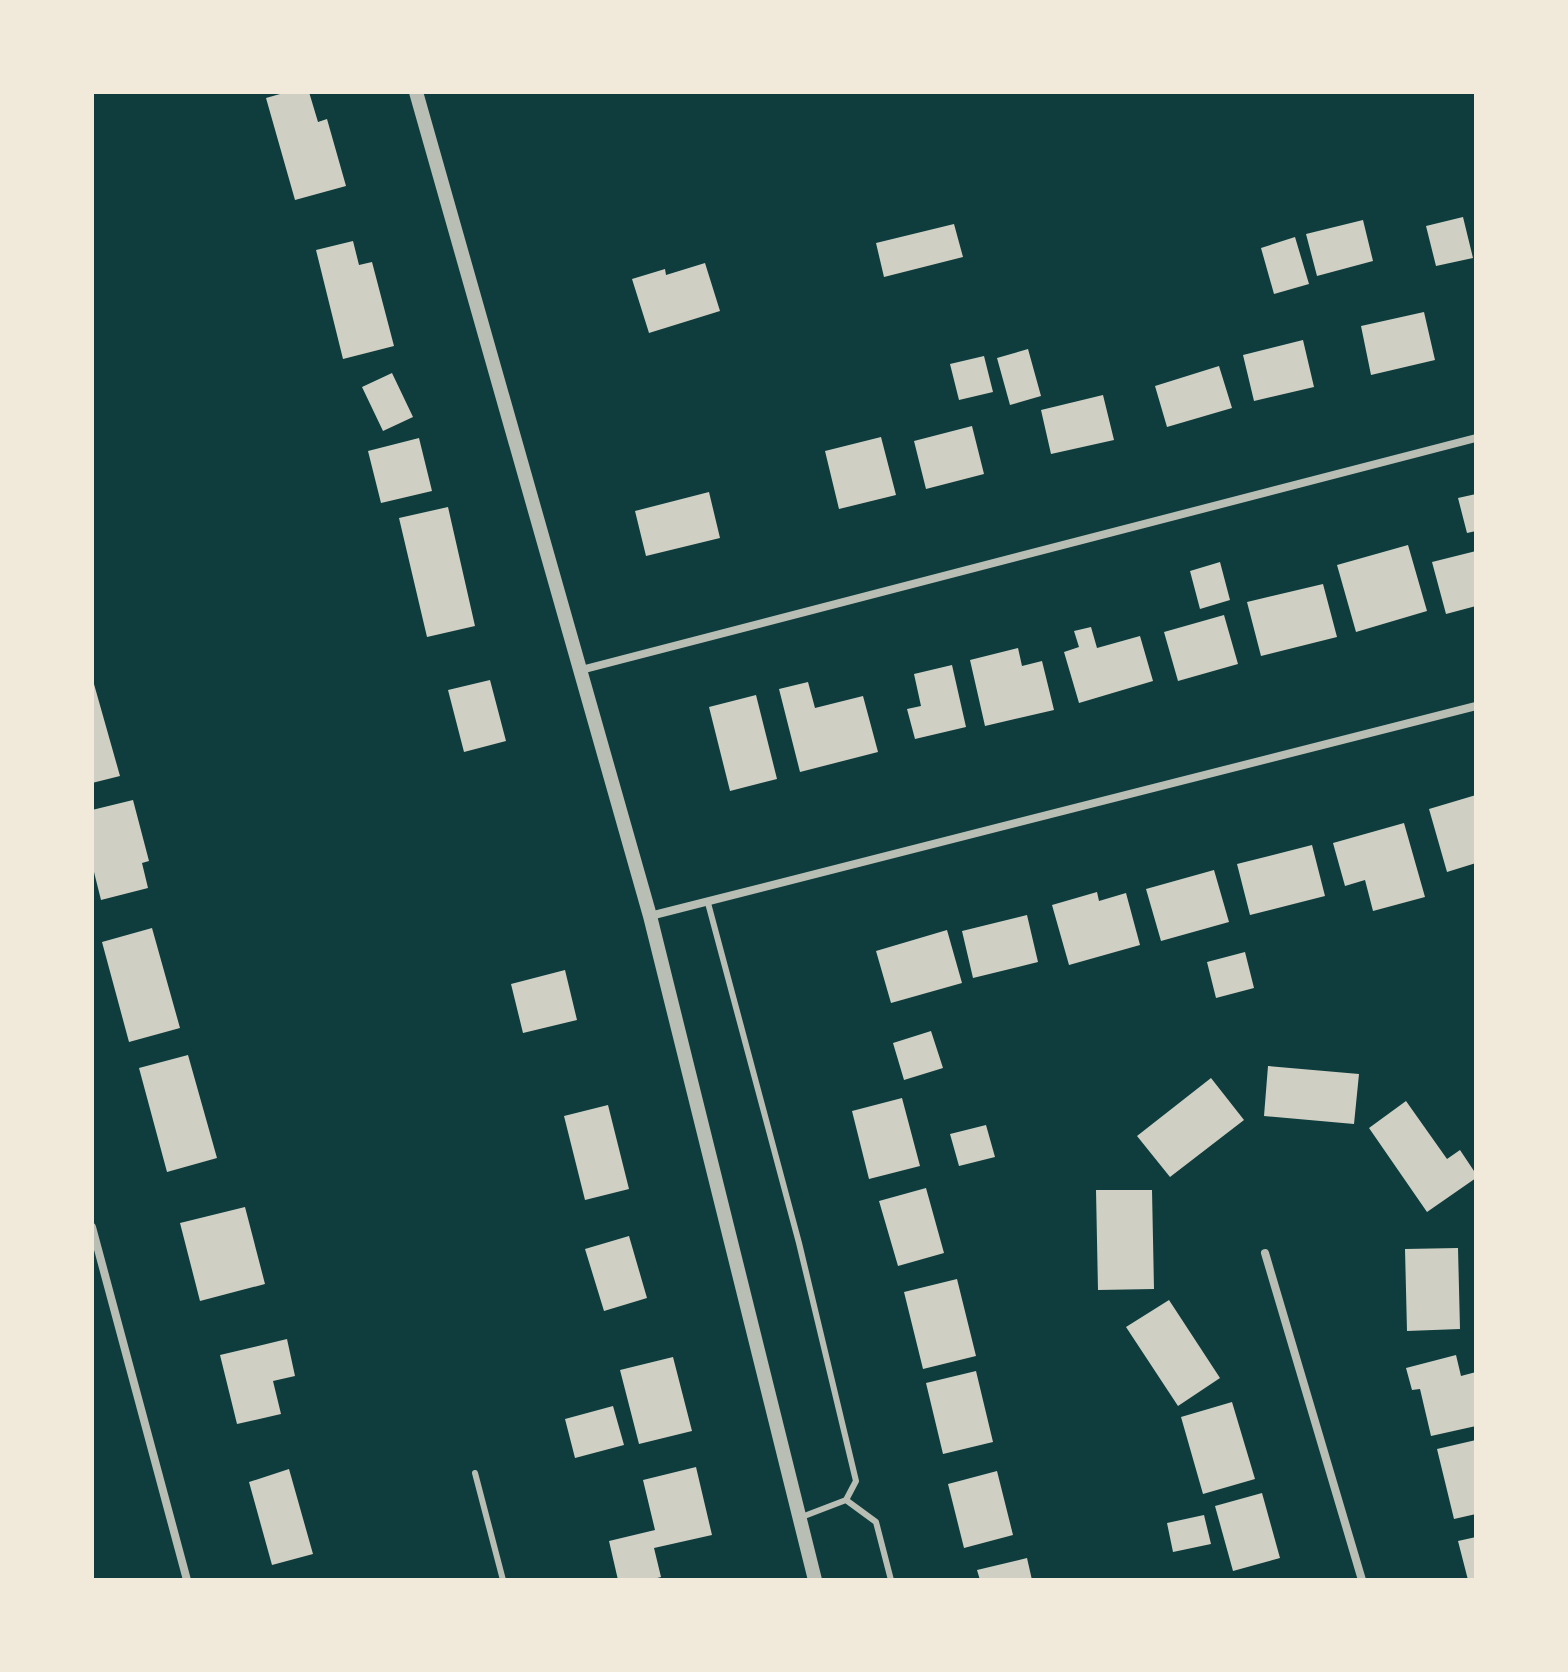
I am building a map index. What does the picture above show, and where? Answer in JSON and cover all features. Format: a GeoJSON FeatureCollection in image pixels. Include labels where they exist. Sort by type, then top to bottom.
{"type":"FeatureCollection","features":[{"type":"Feature","properties":{"kind":"street"},"geometry":{"type":"LineString","coordinates":[[416,92],[650,916],[815,1580]]}},
{"type":"Feature","properties":{"kind":"street"},"geometry":{"type":"LineString","coordinates":[[581,670],[1476,438]]}},
{"type":"Feature","properties":{"kind":"street"},"geometry":{"type":"LineString","coordinates":[[650,916],[1476,706]]}},
{"type":"Feature","properties":{"kind":"street"},"geometry":{"type":"LineString","coordinates":[[92,1227],[187,1580]]}},
{"type":"Feature","properties":{"kind":"street"},"geometry":{"type":"LineString","coordinates":[[1265,1253],[1362,1580]]}},
{"type":"Feature","properties":{"kind":"lane"},"geometry":{"type":"LineString","coordinates":[[708,903],[751,1058],[856,1481],[846,1500],[799,1518]]}},
{"type":"Feature","properties":{"kind":"lane"},"geometry":{"type":"LineString","coordinates":[[475,1473],[503,1580]]}},
{"type":"Feature","properties":{"kind":"lane"},"geometry":{"type":"LineString","coordinates":[[846,1500],[876,1522],[891,1580]]}},
{"type":"Feature","properties":{"kind":"building"},"geometry":{"type":"Polygon","coordinates":[[[287,92],[309,92],[318,122],[327,119],[346,186],[295,200],[266,98],[287,92]]]}},
{"type":"Feature","properties":{"kind":"building"},"geometry":{"type":"Polygon","coordinates":[[[1463,217],[1473,258],[1436,266],[1426,226],[1463,217]]]}},
{"type":"Feature","properties":{"kind":"building"},"geometry":{"type":"Polygon","coordinates":[[[1363,220],[1373,261],[1317,276],[1306,234],[1363,220]]]}},
{"type":"Feature","properties":{"kind":"building"},"geometry":{"type":"Polygon","coordinates":[[[954,224],[963,257],[884,277],[876,243],[954,224]]]}},
{"type":"Feature","properties":{"kind":"building"},"geometry":{"type":"Polygon","coordinates":[[[1295,237],[1309,284],[1274,294],[1261,248],[1295,237]]]}},
{"type":"Feature","properties":{"kind":"building"},"geometry":{"type":"Polygon","coordinates":[[[353,241],[359,265],[372,262],[394,346],[343,359],[316,250],[353,241]]]}},
{"type":"Feature","properties":{"kind":"building"},"geometry":{"type":"Polygon","coordinates":[[[705,263],[720,311],[649,333],[632,279],[665,269],[666,275],[705,263]]]}},
{"type":"Feature","properties":{"kind":"building"},"geometry":{"type":"Polygon","coordinates":[[[1424,312],[1435,360],[1371,375],[1361,326],[1424,312]]]}},
{"type":"Feature","properties":{"kind":"building"},"geometry":{"type":"Polygon","coordinates":[[[1303,340],[1314,387],[1254,401],[1243,355],[1303,340]]]}},
{"type":"Feature","properties":{"kind":"building"},"geometry":{"type":"Polygon","coordinates":[[[1028,349],[1041,396],[1010,405],[997,358],[1028,349]]]}},
{"type":"Feature","properties":{"kind":"building"},"geometry":{"type":"Polygon","coordinates":[[[984,356],[993,392],[959,400],[950,364],[984,356]]]}},
{"type":"Feature","properties":{"kind":"building"},"geometry":{"type":"Polygon","coordinates":[[[1219,366],[1232,408],[1167,427],[1155,386],[1219,366]]]}},
{"type":"Feature","properties":{"kind":"building"},"geometry":{"type":"Polygon","coordinates":[[[392,373],[413,417],[383,431],[362,387],[392,373]]]}},
{"type":"Feature","properties":{"kind":"building"},"geometry":{"type":"Polygon","coordinates":[[[1103,395],[1114,440],[1051,454],[1041,410],[1103,395]]]}},
{"type":"Feature","properties":{"kind":"building"},"geometry":{"type":"Polygon","coordinates":[[[972,426],[984,474],[926,489],[914,441],[972,426]]]}},
{"type":"Feature","properties":{"kind":"building"},"geometry":{"type":"Polygon","coordinates":[[[881,437],[896,495],[839,509],[825,451],[881,437]]]}},
{"type":"Feature","properties":{"kind":"building"},"geometry":{"type":"Polygon","coordinates":[[[419,438],[432,491],[381,503],[368,451],[419,438]]]}},
{"type":"Feature","properties":{"kind":"building"},"geometry":{"type":"Polygon","coordinates":[[[709,492],[720,538],[646,556],[635,511],[709,492]]]}},
{"type":"Feature","properties":{"kind":"building"},"geometry":{"type":"Polygon","coordinates":[[[1476,494],[1476,531],[1467,533],[1458,498],[1476,494]]]}},
{"type":"Feature","properties":{"kind":"building"},"geometry":{"type":"Polygon","coordinates":[[[448,507],[475,626],[427,637],[399,518],[448,507]]]}},
{"type":"Feature","properties":{"kind":"building"},"geometry":{"type":"Polygon","coordinates":[[[1408,545],[1427,611],[1356,632],[1337,565],[1408,545]]]}},
{"type":"Feature","properties":{"kind":"building"},"geometry":{"type":"Polygon","coordinates":[[[1476,551],[1476,606],[1446,614],[1432,562],[1476,551]]]}},
{"type":"Feature","properties":{"kind":"building"},"geometry":{"type":"Polygon","coordinates":[[[1220,562],[1230,600],[1200,609],[1190,571],[1220,562]]]}},
{"type":"Feature","properties":{"kind":"building"},"geometry":{"type":"Polygon","coordinates":[[[1323,584],[1337,637],[1261,656],[1247,602],[1323,584]]]}},
{"type":"Feature","properties":{"kind":"building"},"geometry":{"type":"Polygon","coordinates":[[[1224,615],[1238,664],[1178,681],[1164,632],[1224,615]]]}},
{"type":"Feature","properties":{"kind":"building"},"geometry":{"type":"Polygon","coordinates":[[[1091,627],[1097,648],[1140,636],[1153,681],[1079,703],[1064,652],[1079,647],[1074,631],[1091,627]]]}},
{"type":"Feature","properties":{"kind":"building"},"geometry":{"type":"Polygon","coordinates":[[[1018,648],[1022,666],[1042,661],[1054,710],[985,726],[970,660],[1018,648]]]}},
{"type":"Feature","properties":{"kind":"building"},"geometry":{"type":"Polygon","coordinates":[[[952,665],[966,727],[915,739],[907,709],[921,706],[914,674],[952,665]]]}},
{"type":"Feature","properties":{"kind":"building"},"geometry":{"type":"Polygon","coordinates":[[[92,677],[120,776],[92,783],[92,677]]]}},
{"type":"Feature","properties":{"kind":"building"},"geometry":{"type":"Polygon","coordinates":[[[490,680],[506,741],[464,752],[448,690],[490,680]]]}},
{"type":"Feature","properties":{"kind":"building"},"geometry":{"type":"Polygon","coordinates":[[[808,682],[815,708],[863,696],[878,752],[800,772],[779,689],[808,682]]]}},
{"type":"Feature","properties":{"kind":"building"},"geometry":{"type":"Polygon","coordinates":[[[756,695],[777,779],[730,791],[709,707],[756,695]]]}},
{"type":"Feature","properties":{"kind":"building"},"geometry":{"type":"Polygon","coordinates":[[[1476,795],[1476,863],[1447,872],[1429,809],[1476,795]]]}},
{"type":"Feature","properties":{"kind":"building"},"geometry":{"type":"Polygon","coordinates":[[[133,800],[149,861],[142,863],[148,888],[101,900],[92,864],[92,810],[133,800]]]}},
{"type":"Feature","properties":{"kind":"building"},"geometry":{"type":"Polygon","coordinates":[[[1404,823],[1425,897],[1373,911],[1365,880],[1345,886],[1333,843],[1404,823]]]}},
{"type":"Feature","properties":{"kind":"building"},"geometry":{"type":"Polygon","coordinates":[[[1312,845],[1325,896],[1250,915],[1237,864],[1312,845]]]}},
{"type":"Feature","properties":{"kind":"building"},"geometry":{"type":"Polygon","coordinates":[[[1214,870],[1229,922],[1161,941],[1146,889],[1214,870]]]}},
{"type":"Feature","properties":{"kind":"building"},"geometry":{"type":"Polygon","coordinates":[[[1097,892],[1099,901],[1126,893],[1140,945],[1069,965],[1052,905],[1097,892]]]}},
{"type":"Feature","properties":{"kind":"building"},"geometry":{"type":"Polygon","coordinates":[[[1027,915],[1038,962],[973,978],[962,931],[1027,915]]]}},
{"type":"Feature","properties":{"kind":"building"},"geometry":{"type":"Polygon","coordinates":[[[152,928],[180,1028],[129,1042],[102,942],[152,928]]]}},
{"type":"Feature","properties":{"kind":"building"},"geometry":{"type":"Polygon","coordinates":[[[947,930],[962,983],[891,1003],[876,951],[947,930]]]}},
{"type":"Feature","properties":{"kind":"building"},"geometry":{"type":"Polygon","coordinates":[[[1245,952],[1254,988],[1216,998],[1207,962],[1245,952]]]}},
{"type":"Feature","properties":{"kind":"building"},"geometry":{"type":"Polygon","coordinates":[[[565,970],[577,1020],[523,1033],[511,984],[565,970]]]}},
{"type":"Feature","properties":{"kind":"building"},"geometry":{"type":"Polygon","coordinates":[[[931,1031],[943,1068],[904,1080],[893,1043],[931,1031]]]}},
{"type":"Feature","properties":{"kind":"building"},"geometry":{"type":"Polygon","coordinates":[[[188,1055],[217,1158],[167,1172],[139,1068],[188,1055]]]}},
{"type":"Feature","properties":{"kind":"building"},"geometry":{"type":"Polygon","coordinates":[[[1268,1066],[1359,1074],[1354,1124],[1264,1116],[1268,1066]]]}},
{"type":"Feature","properties":{"kind":"building"},"geometry":{"type":"Polygon","coordinates":[[[1211,1078],[1244,1120],[1170,1177],[1137,1136],[1211,1078]]]}},
{"type":"Feature","properties":{"kind":"building"},"geometry":{"type":"Polygon","coordinates":[[[902,1098],[920,1166],[869,1179],[852,1111],[902,1098]]]}},
{"type":"Feature","properties":{"kind":"building"},"geometry":{"type":"Polygon","coordinates":[[[1406,1101],[1447,1159],[1460,1150],[1476,1174],[1476,1178],[1427,1212],[1369,1128],[1406,1101]]]}},
{"type":"Feature","properties":{"kind":"building"},"geometry":{"type":"Polygon","coordinates":[[[608,1105],[629,1189],[585,1200],[564,1116],[608,1105]]]}},
{"type":"Feature","properties":{"kind":"building"},"geometry":{"type":"Polygon","coordinates":[[[986,1125],[995,1157],[959,1166],[950,1134],[986,1125]]]}},
{"type":"Feature","properties":{"kind":"building"},"geometry":{"type":"Polygon","coordinates":[[[926,1188],[944,1253],[898,1266],[879,1201],[926,1188]]]}},
{"type":"Feature","properties":{"kind":"building"},"geometry":{"type":"Polygon","coordinates":[[[1096,1190],[1152,1190],[1154,1289],[1098,1290],[1096,1190]]]}},
{"type":"Feature","properties":{"kind":"building"},"geometry":{"type":"Polygon","coordinates":[[[245,1207],[265,1284],[200,1301],[180,1223],[245,1207]]]}},
{"type":"Feature","properties":{"kind":"building"},"geometry":{"type":"Polygon","coordinates":[[[629,1236],[647,1298],[604,1311],[585,1249],[629,1236]]]}},
{"type":"Feature","properties":{"kind":"building"},"geometry":{"type":"Polygon","coordinates":[[[1458,1248],[1460,1329],[1407,1331],[1405,1249],[1458,1248]]]}},
{"type":"Feature","properties":{"kind":"building"},"geometry":{"type":"Polygon","coordinates":[[[957,1279],[976,1356],[923,1369],[904,1292],[957,1279]]]}},
{"type":"Feature","properties":{"kind":"building"},"geometry":{"type":"Polygon","coordinates":[[[1169,1300],[1220,1378],[1178,1406],[1126,1327],[1169,1300]]]}},
{"type":"Feature","properties":{"kind":"building"},"geometry":{"type":"Polygon","coordinates":[[[287,1339],[295,1376],[273,1381],[281,1414],[237,1424],[220,1355],[287,1339]]]}},
{"type":"Feature","properties":{"kind":"building"},"geometry":{"type":"Polygon","coordinates":[[[1456,1355],[1461,1376],[1476,1372],[1476,1426],[1431,1436],[1420,1389],[1412,1390],[1406,1368],[1456,1355]]]}},
{"type":"Feature","properties":{"kind":"building"},"geometry":{"type":"Polygon","coordinates":[[[673,1357],[692,1431],[639,1444],[620,1370],[673,1357]]]}},
{"type":"Feature","properties":{"kind":"building"},"geometry":{"type":"Polygon","coordinates":[[[976,1371],[993,1442],[943,1454],[926,1383],[976,1371]]]}},
{"type":"Feature","properties":{"kind":"building"},"geometry":{"type":"Polygon","coordinates":[[[1232,1402],[1255,1479],[1203,1494],[1181,1417],[1232,1402]]]}},
{"type":"Feature","properties":{"kind":"building"},"geometry":{"type":"Polygon","coordinates":[[[613,1406],[624,1445],[575,1458],[565,1419],[613,1406]]]}},
{"type":"Feature","properties":{"kind":"building"},"geometry":{"type":"Polygon","coordinates":[[[1476,1440],[1476,1514],[1454,1519],[1437,1449],[1476,1440]]]}},
{"type":"Feature","properties":{"kind":"building"},"geometry":{"type":"Polygon","coordinates":[[[696,1467],[712,1535],[654,1548],[661,1577],[618,1580],[609,1541],[655,1530],[643,1480],[696,1467]]]}},
{"type":"Feature","properties":{"kind":"building"},"geometry":{"type":"Polygon","coordinates":[[[289,1469],[313,1554],[272,1565],[249,1482],[289,1469]]]}},
{"type":"Feature","properties":{"kind":"building"},"geometry":{"type":"Polygon","coordinates":[[[997,1471],[1013,1535],[964,1548],[948,1484],[997,1471]]]}},
{"type":"Feature","properties":{"kind":"building"},"geometry":{"type":"Polygon","coordinates":[[[1262,1493],[1280,1558],[1233,1571],[1215,1506],[1262,1493]]]}},
{"type":"Feature","properties":{"kind":"building"},"geometry":{"type":"Polygon","coordinates":[[[1204,1515],[1211,1544],[1173,1552],[1167,1523],[1204,1515]]]}},
{"type":"Feature","properties":{"kind":"building"},"geometry":{"type":"Polygon","coordinates":[[[1476,1537],[1476,1580],[1468,1580],[1458,1541],[1476,1537]]]}},
{"type":"Feature","properties":{"kind":"building"},"geometry":{"type":"Polygon","coordinates":[[[1027,1558],[1032,1580],[980,1580],[977,1570],[1027,1558]]]}}]}
